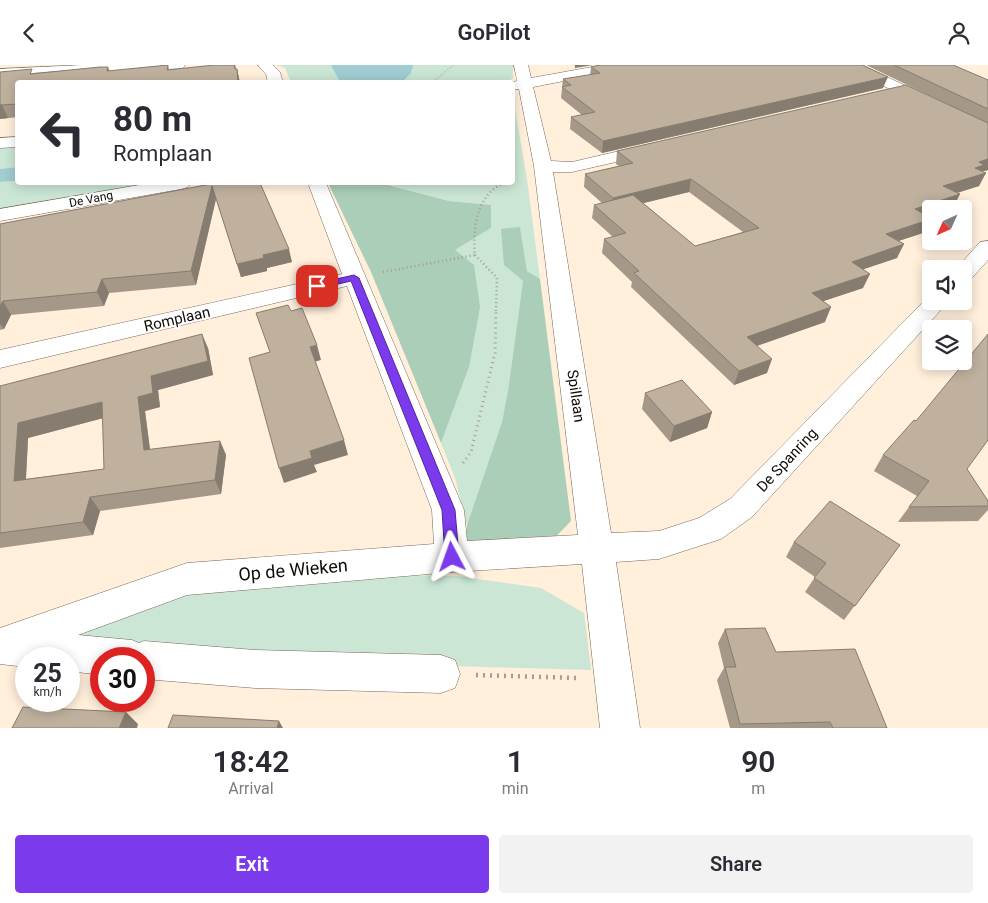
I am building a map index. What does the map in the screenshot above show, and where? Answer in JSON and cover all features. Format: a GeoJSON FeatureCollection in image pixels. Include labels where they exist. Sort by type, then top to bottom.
{"type":"FeatureCollection","features":[{"type":"Feature","properties":{"kind":"street"},"geometry":{"type":"LineString","coordinates":[[0,73],[178,65]]}},
{"type":"Feature","properties":{"kind":"street"},"geometry":{"type":"LineString","coordinates":[[265,65],[273,71],[275,80]]}},
{"type":"Feature","properties":{"kind":"street"},"geometry":{"type":"LineString","coordinates":[[520,78],[626,65]]}},
{"type":"Feature","properties":{"kind":"street"},"geometry":{"type":"LineString","coordinates":[[851,65],[988,131]]}},
{"type":"Feature","properties":{"kind":"street","name":"Spillaan"},"geometry":{"type":"LineString","coordinates":[[520,78],[543,166],[598,550],[620,728]]}},
{"type":"Feature","properties":{"kind":"street"},"geometry":{"type":"LineString","coordinates":[[875,97],[904,90]]}},
{"type":"Feature","properties":{"kind":"street"},"geometry":{"type":"LineString","coordinates":[[0,143],[15,142]]}},
{"type":"Feature","properties":{"kind":"street"},"geometry":{"type":"LineString","coordinates":[[543,166],[572,167],[666,145]]}},
{"type":"Feature","properties":{"kind":"street","name":"De Vang"},"geometry":{"type":"LineString","coordinates":[[0,215],[170,185]]}},
{"type":"Feature","properties":{"kind":"street"},"geometry":{"type":"LineString","coordinates":[[318,185],[448,510],[452,557]]}},
{"type":"Feature","properties":{"kind":"street"},"geometry":{"type":"LineString","coordinates":[[972,264],[988,247]]}},
{"type":"Feature","properties":{"kind":"street","name":"Romplaan"},"geometry":{"type":"LineString","coordinates":[[0,359],[354,278]]}},
{"type":"Feature","properties":{"kind":"street","name":"De Spanring"},"geometry":{"type":"LineString","coordinates":[[598,550],[659,545],[709,529],[742,508],[929,310]]}},
{"type":"Feature","properties":{"kind":"street","name":"Op de Wieken"},"geometry":{"type":"LineString","coordinates":[[0,646],[187,579],[452,557],[598,550]]}},
{"type":"Feature","properties":{"kind":"street","name":"Op de Wieken"},"geometry":{"type":"LineString","coordinates":[[0,646],[90,655]]}},
{"type":"Feature","properties":{"kind":"street"},"geometry":{"type":"LineString","coordinates":[[155,661],[255,669],[440,674]]}},
{"type":"Feature","properties":{"kind":"path"},"geometry":{"type":"LineString","coordinates":[[435,80],[454,65]]}},
{"type":"Feature","properties":{"kind":"path"},"geometry":{"type":"LineString","coordinates":[[442,495],[471,452],[495,353],[496,278],[475,255],[474,248],[480,208],[493,188],[501,185]]}},
{"type":"Feature","properties":{"kind":"path"},"geometry":{"type":"LineString","coordinates":[[354,278],[475,255]]}},
{"type":"Feature","properties":{"kind":"path"},"geometry":{"type":"LineString","coordinates":[[440,674],[614,679]]}},
{"type":"Feature","properties":{"kind":"green space"},"geometry":{"type":"Polygon","coordinates":[[[276,65],[513,65],[513,78],[511,80],[290,80],[285,68],[276,65]]]}},
{"type":"Feature","properties":{"kind":"green space"},"geometry":{"type":"Polygon","coordinates":[[[515,110],[527,179],[540,279],[527,271],[520,227],[504,265],[523,281],[508,391],[502,422],[467,525],[455,478],[441,443],[469,367],[455,250],[491,228],[491,205],[449,201],[388,185],[515,185],[515,110]]]}},
{"type":"Feature","properties":{"kind":"green space"},"geometry":{"type":"Polygon","coordinates":[[[15,145],[15,167],[0,169],[0,146],[15,145]]]}},
{"type":"Feature","properties":{"kind":"green space"},"geometry":{"type":"Polygon","coordinates":[[[15,181],[15,185],[147,185],[0,210],[0,182],[15,181]]]}},
{"type":"Feature","properties":{"kind":"green space"},"geometry":{"type":"Polygon","coordinates":[[[329,185],[388,185],[449,201],[491,205],[491,228],[455,250],[474,265],[480,307],[469,367],[441,443],[371,272],[329,185]]]}},
{"type":"Feature","properties":{"kind":"green space"},"geometry":{"type":"Polygon","coordinates":[[[520,227],[527,271],[540,279],[571,521],[543,550],[464,552],[467,525],[502,422],[523,281],[504,265],[501,229],[520,227]]]}},
{"type":"Feature","properties":{"kind":"green space"},"geometry":{"type":"Polygon","coordinates":[[[375,575],[456,576],[541,588],[584,613],[591,670],[385,664],[155,649],[155,647],[122,647],[44,642],[189,592],[375,575]]]}},
{"type":"Feature","properties":{"kind":"water"},"geometry":{"type":"Polygon","coordinates":[[[331,65],[413,65],[411,73],[404,80],[339,80],[331,65]]]}},
{"type":"Feature","properties":{"kind":"water"},"geometry":{"type":"Polygon","coordinates":[[[15,167],[15,181],[0,182],[0,169],[15,167]]]}},
{"type":"Feature","properties":{"kind":"building"},"geometry":{"type":"Polygon","coordinates":[[[168,65],[167,70],[234,65],[235,69],[237,69],[238,80],[15,80],[15,104],[0,105],[0,72],[32,69],[30,74],[108,67],[107,71],[168,65]]]}},
{"type":"Feature","properties":{"kind":"building"},"geometry":{"type":"Polygon","coordinates":[[[600,65],[862,65],[888,77],[603,141],[571,117],[595,112],[562,87],[571,85],[563,79],[600,73],[591,67],[600,65]]]}},
{"type":"Feature","properties":{"kind":"building"},"geometry":{"type":"Polygon","coordinates":[[[894,65],[953,65],[988,80],[988,109],[894,65]]]}},
{"type":"Feature","properties":{"kind":"building"},"geometry":{"type":"Polygon","coordinates":[[[906,85],[988,123],[988,159],[979,162],[984,165],[975,168],[986,173],[943,186],[960,194],[942,200],[922,200],[922,207],[915,209],[922,213],[922,222],[886,234],[904,244],[852,262],[870,274],[812,293],[831,307],[747,337],[772,359],[739,371],[634,273],[639,271],[604,239],[626,233],[594,205],[633,195],[695,246],[759,228],[691,179],[613,198],[585,174],[633,163],[617,151],[906,85]]]}},
{"type":"Feature","properties":{"kind":"building"},"geometry":{"type":"Polygon","coordinates":[[[205,185],[261,185],[289,249],[263,255],[264,258],[237,264],[212,186],[191,271],[102,279],[97,292],[3,301],[0,306],[0,224],[205,185]]]}},
{"type":"Feature","properties":{"kind":"building"},"geometry":{"type":"Polygon","coordinates":[[[288,305],[291,311],[302,308],[317,345],[310,347],[344,440],[310,451],[312,458],[279,468],[249,358],[270,352],[256,313],[288,305]]]}},
{"type":"Feature","properties":{"kind":"building"},"geometry":{"type":"Polygon","coordinates":[[[202,334],[208,361],[151,376],[153,393],[138,397],[144,450],[220,441],[215,480],[90,497],[83,522],[0,533],[0,386],[202,334]],[[102,402],[18,423],[14,481],[104,469],[102,402]]]}},
{"type":"Feature","properties":{"kind":"building"},"geometry":{"type":"Polygon","coordinates":[[[988,334],[988,440],[967,469],[988,501],[988,506],[909,507],[929,481],[883,455],[914,420],[916,421],[958,370],[972,370],[972,353],[988,334]]]}},
{"type":"Feature","properties":{"kind":"building"},"geometry":{"type":"Polygon","coordinates":[[[682,380],[712,412],[674,426],[645,393],[682,380]]]}},
{"type":"Feature","properties":{"kind":"building"},"geometry":{"type":"Polygon","coordinates":[[[830,501],[900,545],[855,606],[814,578],[826,563],[794,542],[830,501]]]}},
{"type":"Feature","properties":{"kind":"building"},"geometry":{"type":"Polygon","coordinates":[[[765,628],[776,652],[855,649],[887,728],[833,728],[830,722],[740,724],[725,667],[736,667],[725,629],[765,628]]]}},
{"type":"Feature","properties":{"kind":"building"},"geometry":{"type":"Polygon","coordinates":[[[80,710],[90,710],[90,712],[126,712],[119,728],[12,728],[20,712],[80,712],[80,710]]]}},
{"type":"Feature","properties":{"kind":"building"},"geometry":{"type":"Polygon","coordinates":[[[173,715],[279,721],[277,728],[168,728],[173,715]]]}},
{"type":"Feature","properties":{"kind":"route"},"geometry":{"type":"LineString","coordinates":[[317,286],[354,278],[448,510],[452,557]]}}]}
